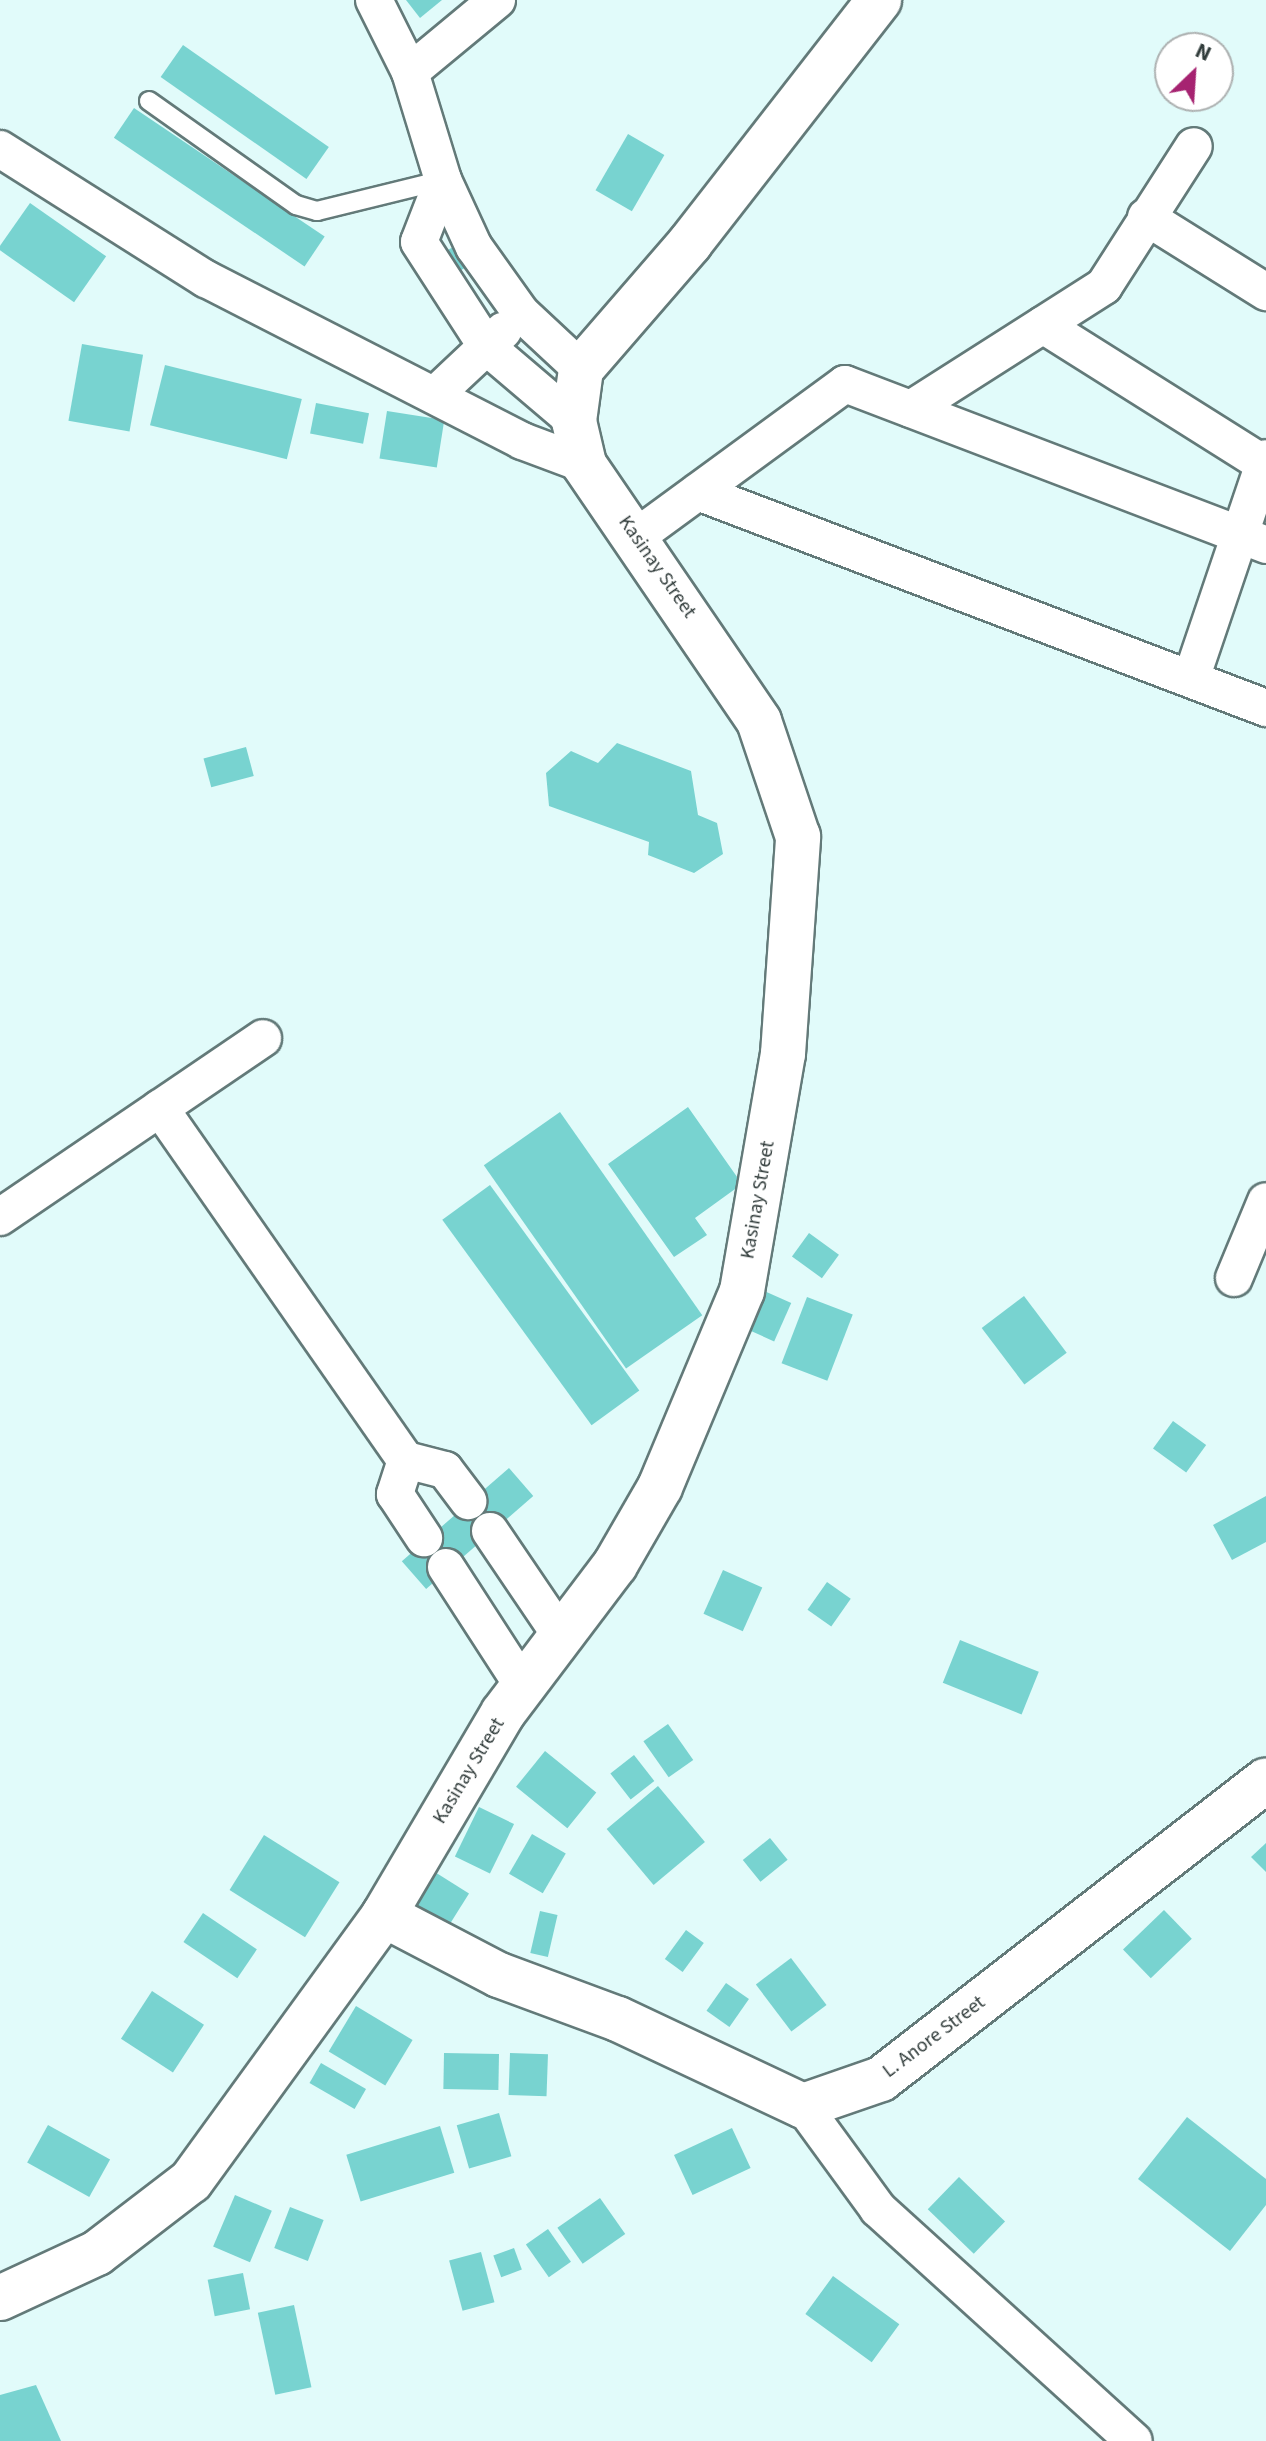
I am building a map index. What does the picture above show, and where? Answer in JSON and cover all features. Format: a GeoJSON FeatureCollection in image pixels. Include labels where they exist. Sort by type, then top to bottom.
{"type":"FeatureCollection","features":[{"type":"Feature","properties":{"kind":"street"},"geometry":{"type":"LineString","coordinates":[[374,0],[410,72],[443,180],[474,247],[521,313],[581,369],[690,243],[879,0]]}},
{"type":"Feature","properties":{"kind":"street"},"geometry":{"type":"LineString","coordinates":[[410,72],[497,0]]}},
{"type":"Feature","properties":{"kind":"street"},"geometry":{"type":"LineString","coordinates":[[911,409],[1104,286],[1194,146]]}},
{"type":"Feature","properties":{"kind":"street"},"geometry":{"type":"LineString","coordinates":[[0,149],[206,279],[437,393],[522,441],[584,464]]}},
{"type":"Feature","properties":{"kind":"street"},"geometry":{"type":"LineString","coordinates":[[443,180],[419,242],[487,347],[574,421]]}},
{"type":"Feature","properties":{"kind":"street"},"geometry":{"type":"LineString","coordinates":[[1146,217],[1266,292]]}},
{"type":"Feature","properties":{"kind":"street"},"geometry":{"type":"LineString","coordinates":[[437,393],[521,313]]}},
{"type":"Feature","properties":{"kind":"street"},"geometry":{"type":"LineString","coordinates":[[1043,325],[1265,461],[1253,540],[1191,679]]}},
{"type":"Feature","properties":{"kind":"street","name":"Kasinay Street"},"geometry":{"type":"LineString","coordinates":[[0,2298],[97,2253],[191,2181],[384,1915],[523,1686],[561,1636],[660,1487],[742,1291],[783,1054],[798,837],[759,721],[584,464],[574,421],[581,369]]}},
{"type":"Feature","properties":{"kind":"street"},"geometry":{"type":"LineString","coordinates":[[636,537],[845,384],[1253,540]]}},
{"type":"Feature","properties":{"kind":"street"},"geometry":{"type":"LineString","coordinates":[[698,492],[1266,708]]}},
{"type":"Feature","properties":{"kind":"street"},"geometry":{"type":"LineString","coordinates":[[0,1217],[263,1038]]}},
{"type":"Feature","properties":{"kind":"street"},"geometry":{"type":"LineString","coordinates":[[160,1108],[406,1460],[445,1470],[468,1501]]}},
{"type":"Feature","properties":{"kind":"street"},"geometry":{"type":"LineString","coordinates":[[1234,1278],[1266,1203]]}},
{"type":"Feature","properties":{"kind":"street"},"geometry":{"type":"LineString","coordinates":[[406,1460],[395,1494],[424,1538]]}},
{"type":"Feature","properties":{"kind":"street"},"geometry":{"type":"LineString","coordinates":[[490,1531],[561,1636]]}},
{"type":"Feature","properties":{"kind":"street"},"geometry":{"type":"LineString","coordinates":[[446,1567],[523,1686]]}},
{"type":"Feature","properties":{"kind":"street","name":"L. Anore Street"},"geometry":{"type":"LineString","coordinates":[[803,2106],[881,2079],[1266,1780]]}},
{"type":"Feature","properties":{"kind":"street"},"geometry":{"type":"LineString","coordinates":[[384,1915],[499,1975],[675,2043],[803,2106],[878,2209],[1134,2441]]}},
{"type":"Feature","properties":{"kind":"lane"},"geometry":{"type":"LineString","coordinates":[[149,101],[296,205],[317,211],[443,180]]}},
{"type":"Feature","properties":{"kind":"building"},"geometry":{"type":"Polygon","coordinates":[[[406,0],[442,0],[420,18],[406,0]]]}},
{"type":"Feature","properties":{"kind":"building"},"geometry":{"type":"Polygon","coordinates":[[[183,45],[329,147],[306,179],[161,77],[183,45]]]}},
{"type":"Feature","properties":{"kind":"building"},"geometry":{"type":"Polygon","coordinates":[[[134,108],[325,237],[305,266],[114,138],[134,108]]]}},
{"type":"Feature","properties":{"kind":"building"},"geometry":{"type":"Polygon","coordinates":[[[628,134],[664,155],[632,211],[596,190],[628,134]]]}},
{"type":"Feature","properties":{"kind":"building"},"geometry":{"type":"Polygon","coordinates":[[[30,203],[106,256],[74,302],[0,250],[0,246],[30,203]]]}},
{"type":"Feature","properties":{"kind":"building"},"geometry":{"type":"Polygon","coordinates":[[[460,243],[472,264],[450,276],[438,256],[460,243]]]}},
{"type":"Feature","properties":{"kind":"building"},"geometry":{"type":"Polygon","coordinates":[[[82,344],[143,355],[130,432],[68,421],[82,344]]]}},
{"type":"Feature","properties":{"kind":"building"},"geometry":{"type":"Polygon","coordinates":[[[165,365],[302,399],[287,459],[150,425],[165,365]]]}},
{"type":"Feature","properties":{"kind":"building"},"geometry":{"type":"Polygon","coordinates":[[[316,403],[369,413],[363,444],[310,433],[316,403]]]}},
{"type":"Feature","properties":{"kind":"building"},"geometry":{"type":"Polygon","coordinates":[[[387,411],[444,420],[437,467],[379,458],[387,411]]]}},
{"type":"Feature","properties":{"kind":"building"},"geometry":{"type":"Polygon","coordinates":[[[617,743],[691,771],[698,815],[717,823],[723,854],[694,873],[648,855],[649,842],[549,806],[546,773],[571,751],[598,763],[617,743]]]}},
{"type":"Feature","properties":{"kind":"building"},"geometry":{"type":"Polygon","coordinates":[[[246,747],[254,776],[211,787],[203,758],[246,747]]]}},
{"type":"Feature","properties":{"kind":"building"},"geometry":{"type":"Polygon","coordinates":[[[688,1107],[742,1184],[695,1218],[707,1235],[674,1257],[608,1164],[688,1107]]]}},
{"type":"Feature","properties":{"kind":"building"},"geometry":{"type":"Polygon","coordinates":[[[560,1112],[702,1315],[626,1368],[484,1165],[560,1112]]]}},
{"type":"Feature","properties":{"kind":"building"},"geometry":{"type":"Polygon","coordinates":[[[490,1185],[639,1390],[592,1425],[442,1220],[490,1185]]]}},
{"type":"Feature","properties":{"kind":"building"},"geometry":{"type":"Polygon","coordinates":[[[809,1233],[839,1255],[822,1278],[792,1256],[809,1233]]]}},
{"type":"Feature","properties":{"kind":"building"},"geometry":{"type":"Polygon","coordinates":[[[762,1290],[791,1303],[774,1341],[745,1328],[762,1290]]]}},
{"type":"Feature","properties":{"kind":"building"},"geometry":{"type":"Polygon","coordinates":[[[1024,1296],[1067,1353],[1024,1385],[982,1328],[1024,1296]]]}},
{"type":"Feature","properties":{"kind":"building"},"geometry":{"type":"Polygon","coordinates":[[[807,1297],[853,1315],[827,1381],[782,1363],[807,1297]]]}},
{"type":"Feature","properties":{"kind":"building"},"geometry":{"type":"Polygon","coordinates":[[[1173,1421],[1206,1445],[1186,1473],[1153,1449],[1173,1421]]]}},
{"type":"Feature","properties":{"kind":"building"},"geometry":{"type":"Polygon","coordinates":[[[509,1468],[533,1496],[426,1589],[402,1561],[509,1468]]]}},
{"type":"Feature","properties":{"kind":"building"},"geometry":{"type":"Polygon","coordinates":[[[1266,1496],[1266,1542],[1232,1560],[1213,1525],[1266,1496]]]}},
{"type":"Feature","properties":{"kind":"building"},"geometry":{"type":"Polygon","coordinates":[[[723,1570],[762,1587],[743,1631],[703,1614],[723,1570]]]}},
{"type":"Feature","properties":{"kind":"building"},"geometry":{"type":"Polygon","coordinates":[[[827,1582],[851,1599],[831,1626],[807,1610],[827,1582]]]}},
{"type":"Feature","properties":{"kind":"building"},"geometry":{"type":"Polygon","coordinates":[[[960,1640],[1039,1672],[1022,1714],[943,1683],[960,1640]]]}},
{"type":"Feature","properties":{"kind":"building"},"geometry":{"type":"Polygon","coordinates":[[[668,1724],[693,1760],[669,1777],[643,1741],[668,1724]]]}},
{"type":"Feature","properties":{"kind":"building"},"geometry":{"type":"Polygon","coordinates":[[[545,1751],[596,1793],[567,1828],[516,1787],[545,1751]]]}},
{"type":"Feature","properties":{"kind":"building"},"geometry":{"type":"Polygon","coordinates":[[[634,1755],[654,1781],[631,1799],[610,1773],[634,1755]]]}},
{"type":"Feature","properties":{"kind":"building"},"geometry":{"type":"Polygon","coordinates":[[[658,1786],[705,1842],[654,1885],[607,1829],[658,1786]]]}},
{"type":"Feature","properties":{"kind":"building"},"geometry":{"type":"Polygon","coordinates":[[[479,1807],[514,1824],[490,1874],[455,1856],[479,1807]]]}},
{"type":"Feature","properties":{"kind":"building"},"geometry":{"type":"Polygon","coordinates":[[[532,1834],[566,1854],[543,1893],[509,1874],[532,1834]]]}},
{"type":"Feature","properties":{"kind":"building"},"geometry":{"type":"Polygon","coordinates":[[[264,1835],[339,1882],[305,1937],[230,1890],[264,1835]]]}},
{"type":"Feature","properties":{"kind":"building"},"geometry":{"type":"Polygon","coordinates":[[[770,1838],[788,1860],[760,1882],[743,1860],[770,1838]]]}},
{"type":"Feature","properties":{"kind":"building"},"geometry":{"type":"Polygon","coordinates":[[[1266,1843],[1266,1872],[1251,1857],[1266,1843]]]}},
{"type":"Feature","properties":{"kind":"building"},"geometry":{"type":"Polygon","coordinates":[[[430,1869],[469,1893],[448,1927],[409,1903],[430,1869]]]}},
{"type":"Feature","properties":{"kind":"building"},"geometry":{"type":"Polygon","coordinates":[[[1164,1910],[1192,1939],[1151,1978],[1123,1950],[1164,1910]]]}},
{"type":"Feature","properties":{"kind":"building"},"geometry":{"type":"Polygon","coordinates":[[[540,1911],[558,1915],[548,1957],[530,1953],[540,1911]]]}},
{"type":"Feature","properties":{"kind":"building"},"geometry":{"type":"Polygon","coordinates":[[[203,1913],[257,1949],[237,1978],[183,1942],[203,1913]]]}},
{"type":"Feature","properties":{"kind":"building"},"geometry":{"type":"Polygon","coordinates":[[[686,1930],[704,1943],[683,1972],[665,1959],[686,1930]]]}},
{"type":"Feature","properties":{"kind":"building"},"geometry":{"type":"Polygon","coordinates":[[[791,1958],[827,2005],[791,2032],[756,1984],[791,1958]]]}},
{"type":"Feature","properties":{"kind":"building"},"geometry":{"type":"Polygon","coordinates":[[[726,1983],[749,1999],[729,2027],[706,2011],[726,1983]]]}},
{"type":"Feature","properties":{"kind":"building"},"geometry":{"type":"Polygon","coordinates":[[[152,1991],[204,2025],[173,2073],[121,2039],[152,1991]]]}},
{"type":"Feature","properties":{"kind":"building"},"geometry":{"type":"Polygon","coordinates":[[[356,2006],[413,2040],[385,2085],[329,2051],[356,2006]]]}},
{"type":"Feature","properties":{"kind":"building"},"geometry":{"type":"Polygon","coordinates":[[[444,2053],[499,2054],[498,2090],[443,2089],[444,2053]]]}},
{"type":"Feature","properties":{"kind":"building"},"geometry":{"type":"Polygon","coordinates":[[[510,2053],[548,2054],[547,2096],[509,2095],[510,2053]]]}},
{"type":"Feature","properties":{"kind":"building"},"geometry":{"type":"Polygon","coordinates":[[[321,2063],[366,2089],[355,2109],[310,2083],[321,2063]]]}},
{"type":"Feature","properties":{"kind":"building"},"geometry":{"type":"Polygon","coordinates":[[[499,2113],[511,2156],[469,2168],[457,2125],[499,2113]]]}},
{"type":"Feature","properties":{"kind":"building"},"geometry":{"type":"Polygon","coordinates":[[[1187,2117],[1266,2179],[1266,2205],[1230,2251],[1138,2179],[1187,2117]]]}},
{"type":"Feature","properties":{"kind":"building"},"geometry":{"type":"Polygon","coordinates":[[[48,2125],[110,2159],[89,2197],[27,2163],[48,2125]]]}},
{"type":"Feature","properties":{"kind":"building"},"geometry":{"type":"Polygon","coordinates":[[[440,2126],[454,2173],[361,2202],[346,2155],[440,2126]]]}},
{"type":"Feature","properties":{"kind":"building"},"geometry":{"type":"Polygon","coordinates":[[[732,2128],[751,2168],[693,2195],[674,2155],[732,2128]]]}},
{"type":"Feature","properties":{"kind":"building"},"geometry":{"type":"Polygon","coordinates":[[[959,2177],[1005,2221],[974,2254],[928,2209],[959,2177]]]}},
{"type":"Feature","properties":{"kind":"building"},"geometry":{"type":"Polygon","coordinates":[[[235,2195],[272,2211],[250,2262],[213,2247],[235,2195]]]}},
{"type":"Feature","properties":{"kind":"building"},"geometry":{"type":"Polygon","coordinates":[[[600,2198],[625,2234],[583,2264],[557,2228],[600,2198]]]}},
{"type":"Feature","properties":{"kind":"building"},"geometry":{"type":"Polygon","coordinates":[[[290,2207],[324,2220],[308,2261],[274,2248],[290,2207]]]}},
{"type":"Feature","properties":{"kind":"building"},"geometry":{"type":"Polygon","coordinates":[[[548,2229],[571,2262],[549,2277],[526,2244],[548,2229]]]}},
{"type":"Feature","properties":{"kind":"building"},"geometry":{"type":"Polygon","coordinates":[[[514,2248],[522,2270],[501,2277],[493,2256],[514,2248]]]}},
{"type":"Feature","properties":{"kind":"building"},"geometry":{"type":"Polygon","coordinates":[[[481,2252],[494,2302],[463,2311],[449,2261],[481,2252]]]}},
{"type":"Feature","properties":{"kind":"building"},"geometry":{"type":"Polygon","coordinates":[[[243,2273],[250,2309],[215,2316],[208,2280],[243,2273]]]}},
{"type":"Feature","properties":{"kind":"building"},"geometry":{"type":"Polygon","coordinates":[[[833,2276],[899,2324],[872,2362],[805,2314],[833,2276]]]}},
{"type":"Feature","properties":{"kind":"building"},"geometry":{"type":"Polygon","coordinates":[[[294,2305],[311,2387],[275,2395],[258,2313],[294,2305]]]}},
{"type":"Feature","properties":{"kind":"building"},"geometry":{"type":"Polygon","coordinates":[[[36,2385],[61,2441],[0,2441],[0,2395],[36,2385]]]}}]}
